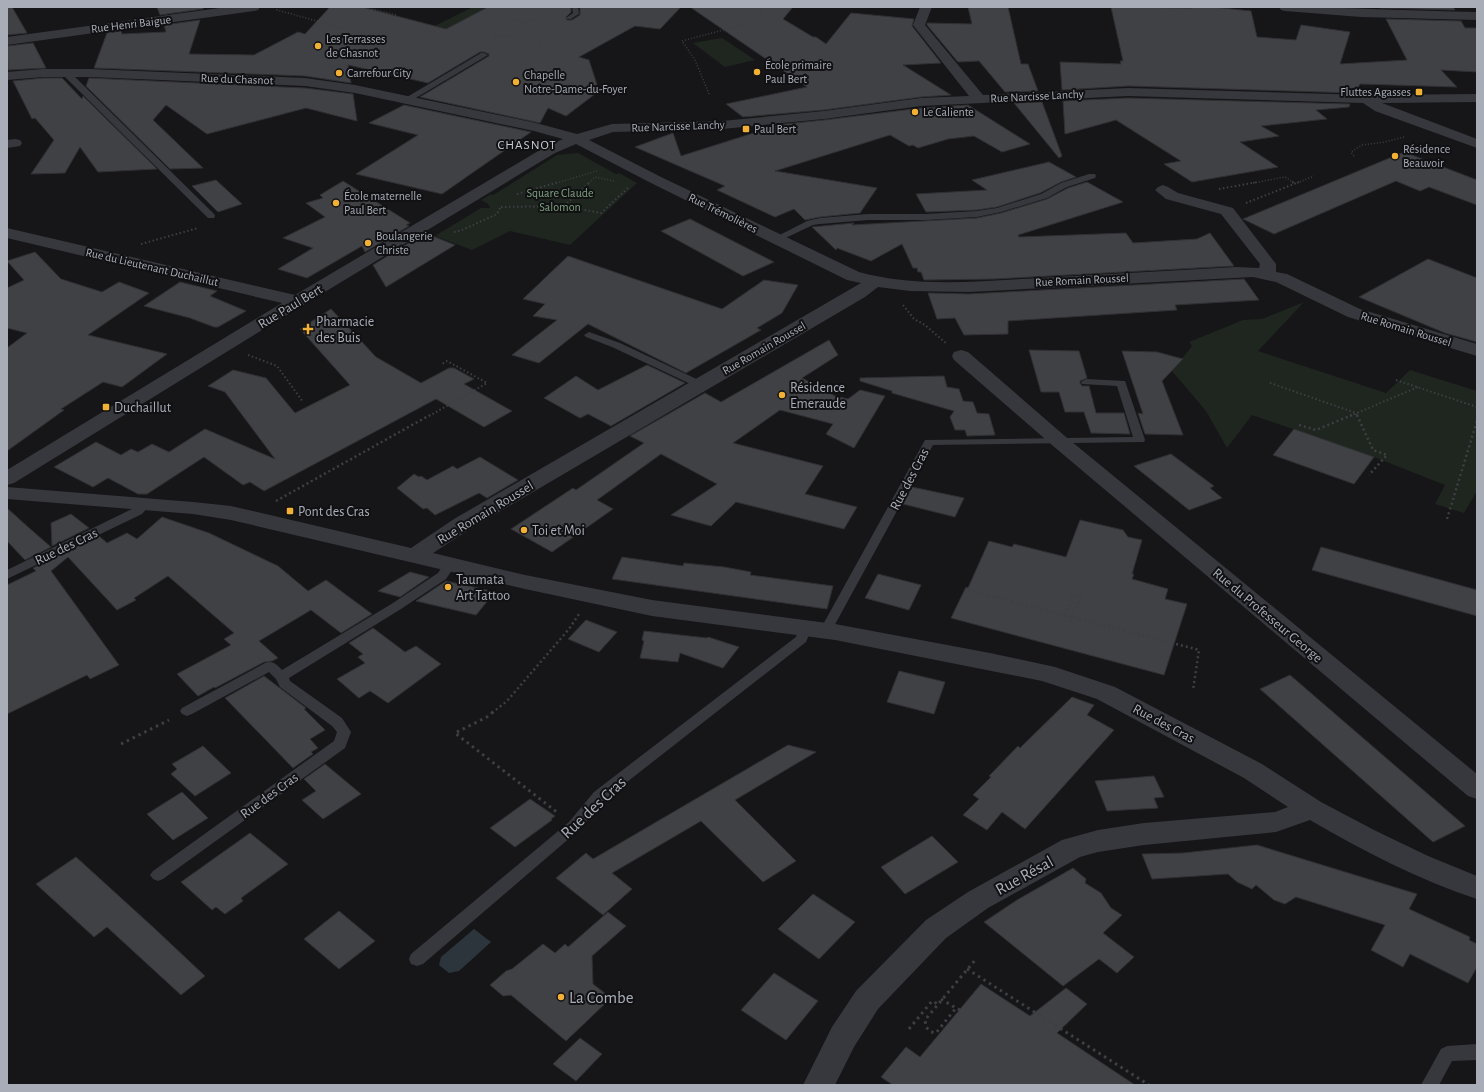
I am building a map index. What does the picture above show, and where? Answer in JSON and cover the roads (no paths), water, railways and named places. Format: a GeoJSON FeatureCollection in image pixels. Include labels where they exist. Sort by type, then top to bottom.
{"type":"FeatureCollection","features":[{"type":"Feature","properties":{"kind":"street","name":"Rue Henri Baigue"},"geometry":{"type":"LineString","coordinates":[[7,41],[254,7]]}},
{"type":"Feature","properties":{"kind":"street"},"geometry":{"type":"LineString","coordinates":[[926,7],[920,25],[979,99]]}},
{"type":"Feature","properties":{"kind":"street"},"geometry":{"type":"LineString","coordinates":[[1285,7],[1361,14],[1477,16]]}},
{"type":"Feature","properties":{"kind":"street","name":"Rue du Chasnot"},"geometry":{"type":"LineString","coordinates":[[7,76],[66,73],[305,82],[355,89],[536,127],[575,138]]}},
{"type":"Feature","properties":{"kind":"street","name":"Rue Narcisse Lanchy"},"geometry":{"type":"LineString","coordinates":[[575,138],[612,128],[722,125],[824,115],[921,102],[1128,92],[1366,99],[1477,98]]}},
{"type":"Feature","properties":{"kind":"street"},"geometry":{"type":"LineString","coordinates":[[1366,99],[1380,108],[1477,144]]}},
{"type":"Feature","properties":{"kind":"street","name":"Rue Trémolières"},"geometry":{"type":"LineString","coordinates":[[575,138],[654,179],[853,276],[874,282]]}},
{"type":"Feature","properties":{"kind":"street","name":"Rue Paul Bert"},"geometry":{"type":"LineString","coordinates":[[9,491],[298,301],[550,150],[575,138]]}},
{"type":"Feature","properties":{"kind":"street"},"geometry":{"type":"LineString","coordinates":[[1169,193],[1228,211],[1268,264],[1267,274]]}},
{"type":"Feature","properties":{"kind":"street","name":"Rue du Lieutenant Duchaillut"},"geometry":{"type":"LineString","coordinates":[[7,233],[298,301]]}},
{"type":"Feature","properties":{"kind":"street","name":"Rue Romain Roussel"},"geometry":{"type":"LineString","coordinates":[[416,555],[462,524],[859,293],[874,282],[926,287],[969,287],[1236,272],[1267,274],[1292,283],[1354,313],[1477,350]]}},
{"type":"Feature","properties":{"kind":"street","name":"Rue du Professeur George"},"geometry":{"type":"LineString","coordinates":[[955,351],[1059,442],[1477,789]]}},
{"type":"Feature","properties":{"kind":"street","name":"Rue des Cras"},"geometry":{"type":"LineString","coordinates":[[9,491],[193,508],[231,514],[416,555],[525,582],[652,608],[712,617],[816,629],[1004,664],[1046,674],[1106,693],[1253,771],[1312,809],[1377,845],[1418,864],[1477,888]]}},
{"type":"Feature","properties":{"kind":"street","name":"Rue Résal"},"geometry":{"type":"LineString","coordinates":[[819,1085],[843,1037],[867,1000],[936,929],[978,900],[1072,848],[1098,841],[1144,834],[1276,822],[1312,809]]}},
{"type":"Feature","properties":{"kind":"lane"},"geometry":{"type":"LineString","coordinates":[[569,18],[576,14],[575,7]]}},
{"type":"Feature","properties":{"kind":"lane"},"geometry":{"type":"LineString","coordinates":[[406,100],[484,55]]}},
{"type":"Feature","properties":{"kind":"lane"},"geometry":{"type":"LineString","coordinates":[[66,73],[211,216]]}},
{"type":"Feature","properties":{"kind":"lane"},"geometry":{"type":"LineString","coordinates":[[776,238],[820,221],[868,217],[962,215],[998,210],[1044,196],[1064,185],[1092,176]]}},
{"type":"Feature","properties":{"kind":"lane"},"geometry":{"type":"LineString","coordinates":[[589,335],[616,344],[701,385]]}},
{"type":"Feature","properties":{"kind":"lane"},"geometry":{"type":"LineString","coordinates":[[1059,442],[1140,440],[1121,383],[1086,382]]}},
{"type":"Feature","properties":{"kind":"lane","name":"Rue des Cras"},"geometry":{"type":"LineString","coordinates":[[417,959],[574,826],[599,796],[801,639],[816,629],[929,442],[1059,442]]}},
{"type":"Feature","properties":{"kind":"lane","name":"Rue des Cras"},"geometry":{"type":"LineString","coordinates":[[7,575],[138,512],[145,504]]}},
{"type":"Feature","properties":{"kind":"lane"},"geometry":{"type":"LineString","coordinates":[[282,677],[442,576],[450,564]]}},
{"type":"Feature","properties":{"kind":"lane","name":"Rue des Cras"},"geometry":{"type":"LineString","coordinates":[[158,874],[340,744],[344,732],[337,722],[285,684],[282,677],[270,666],[187,711]]}},
{"type":"Feature","properties":{"kind":"lane"},"geometry":{"type":"LineString","coordinates":[[1430,1085],[1447,1054],[1477,1052]]}},
{"type":"Feature","properties":{"kind":"place","name":"Les Terrasses de Chasnot"},"geometry":{"type":"Point","coordinates":[318,46]}},
{"type":"Feature","properties":{"kind":"place","name":"École primaire Paul Bert"},"geometry":{"type":"Point","coordinates":[757,72]}},
{"type":"Feature","properties":{"kind":"place","name":"Carrefour City"},"geometry":{"type":"Point","coordinates":[339,73]}},
{"type":"Feature","properties":{"kind":"place","name":"Chapelle Notre-Dame-du-Foyer"},"geometry":{"type":"Point","coordinates":[516,82]}},
{"type":"Feature","properties":{"kind":"place","name":"Fluttes Agasses"},"geometry":{"type":"Point","coordinates":[1419,92]}},
{"type":"Feature","properties":{"kind":"place","name":"Le Caliente"},"geometry":{"type":"Point","coordinates":[915,112]}},
{"type":"Feature","properties":{"kind":"place","name":"Paul Bert"},"geometry":{"type":"Point","coordinates":[746,129]}},
{"type":"Feature","properties":{"kind":"place","name":"Résidence Beauvoir"},"geometry":{"type":"Point","coordinates":[1395,156]}},
{"type":"Feature","properties":{"kind":"place","name":"École maternelle Paul Bert"},"geometry":{"type":"Point","coordinates":[336,203]}},
{"type":"Feature","properties":{"kind":"place","name":"Boulangerie Christe"},"geometry":{"type":"Point","coordinates":[368,243]}},
{"type":"Feature","properties":{"kind":"place","name":"Pharmacie des Buis"},"geometry":{"type":"Point","coordinates":[308,329]}},
{"type":"Feature","properties":{"kind":"place","name":"Résidence Emeraude"},"geometry":{"type":"Point","coordinates":[782,395]}},
{"type":"Feature","properties":{"kind":"place","name":"Duchaillut"},"geometry":{"type":"Point","coordinates":[106,407]}},
{"type":"Feature","properties":{"kind":"place","name":"Pont des Cras"},"geometry":{"type":"Point","coordinates":[290,511]}},
{"type":"Feature","properties":{"kind":"place","name":"Toi et Moi"},"geometry":{"type":"Point","coordinates":[524,530]}},
{"type":"Feature","properties":{"kind":"place","name":"Taumata Art Tattoo"},"geometry":{"type":"Point","coordinates":[448,587]}},
{"type":"Feature","properties":{"kind":"place","name":"La Combe"},"geometry":{"type":"Point","coordinates":[561,997]}},
{"type":"Feature","properties":{"kind":"district","name":"CHASNOT"},"geometry":{"type":"Point","coordinates":[527,144]}},
{"type":"Feature","properties":{"kind":"park label","name":"Square Claude Salomon"},"geometry":{"type":"Point","coordinates":[560,200]}}]}
